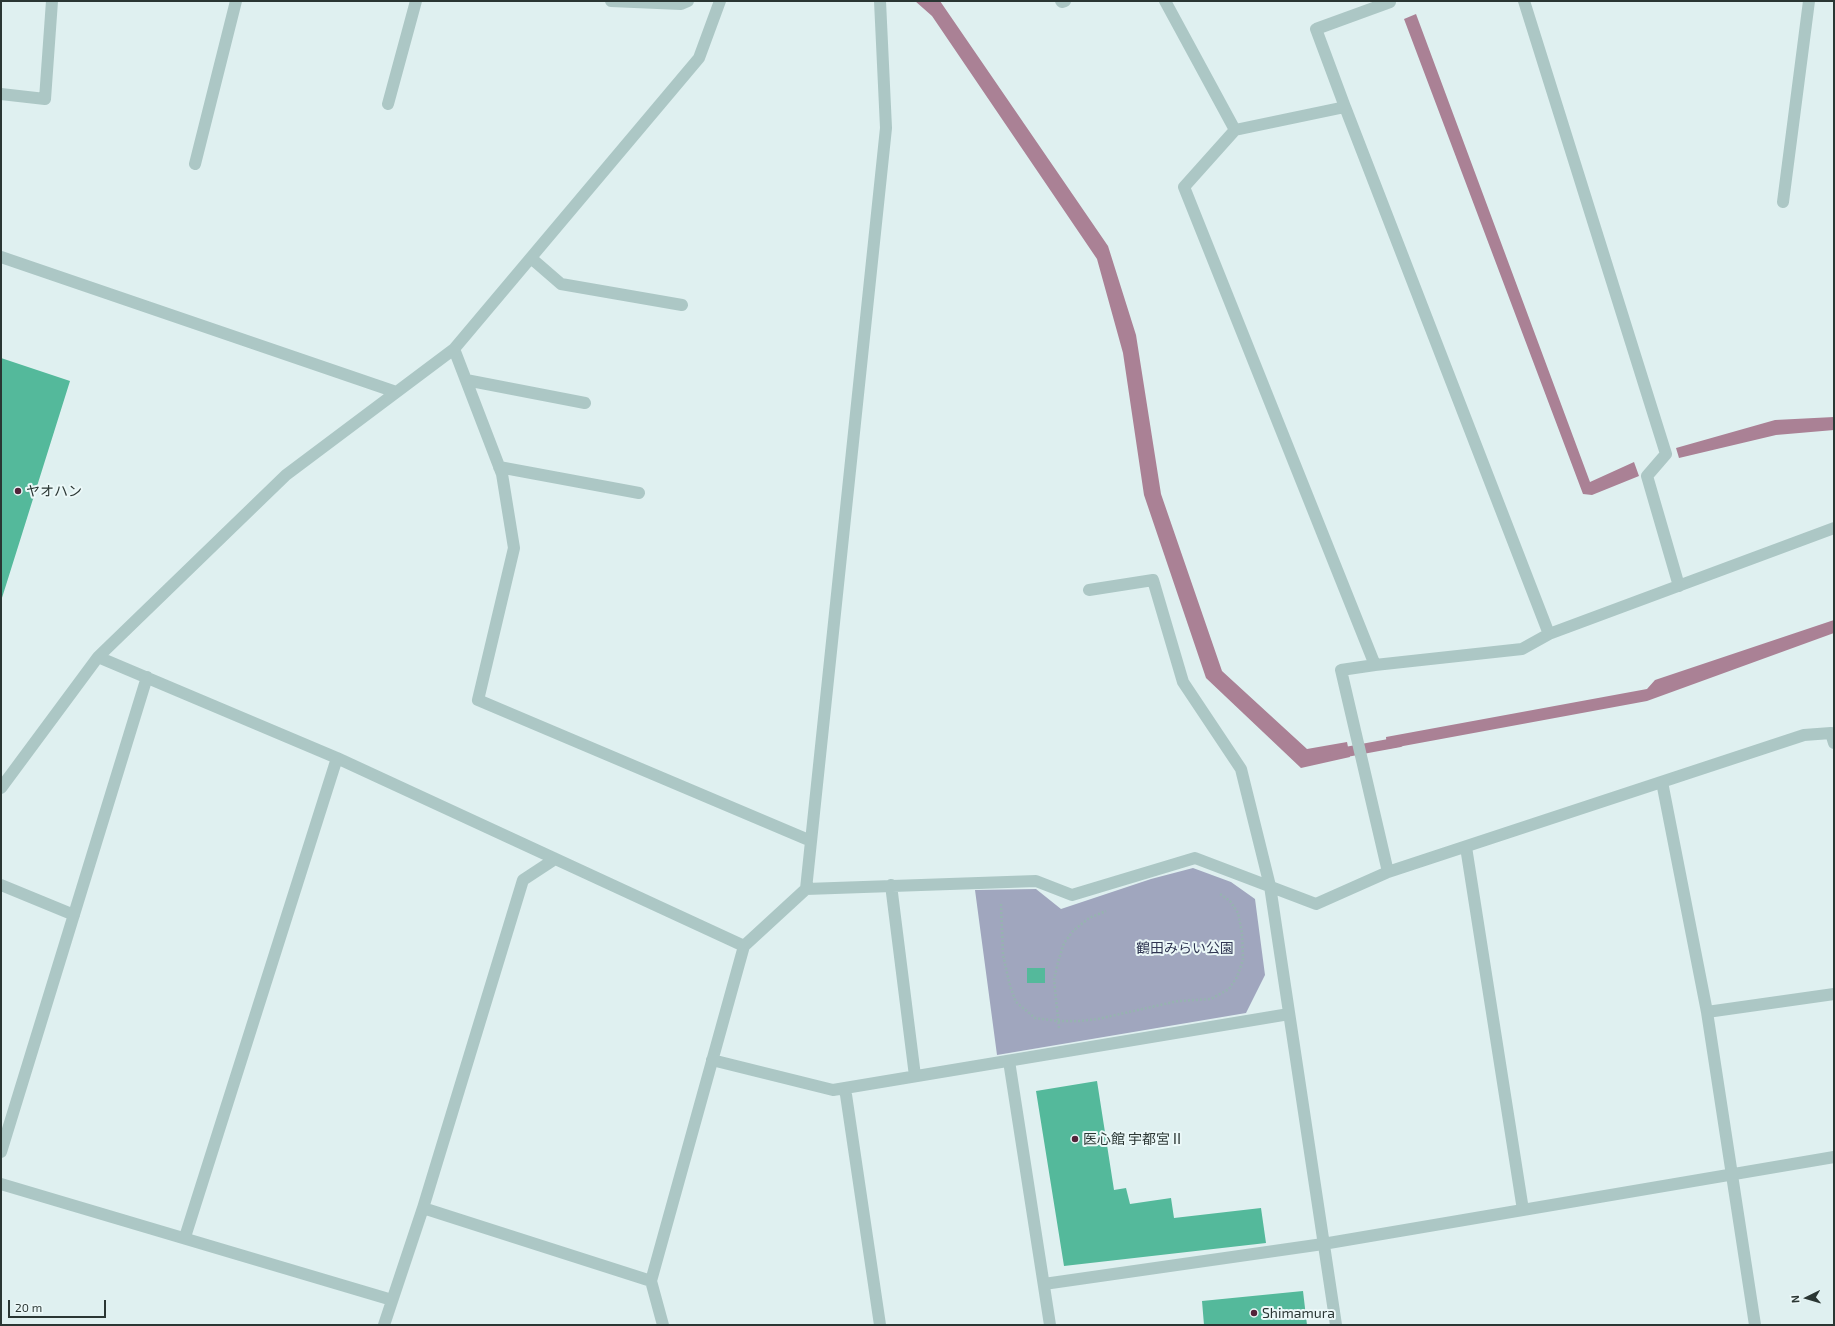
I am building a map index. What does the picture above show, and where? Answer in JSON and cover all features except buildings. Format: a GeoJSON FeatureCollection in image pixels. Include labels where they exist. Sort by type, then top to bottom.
{"type":"FeatureCollection","features":[{"type":"Feature","properties":{"kind":"street"},"geometry":{"type":"LineString","coordinates":[[1,94],[45,99],[52,1]]}},
{"type":"Feature","properties":{"kind":"street"},"geometry":{"type":"LineString","coordinates":[[195,164],[236,1]]}},
{"type":"Feature","properties":{"kind":"street"},"geometry":{"type":"LineString","coordinates":[[388,104],[416,1]]}},
{"type":"Feature","properties":{"kind":"street"},"geometry":{"type":"LineString","coordinates":[[611,1],[681,4],[688,1]]}},
{"type":"Feature","properties":{"kind":"street"},"geometry":{"type":"LineString","coordinates":[[1,788],[98,657],[286,475],[454,349],[700,58],[720,1]]}},
{"type":"Feature","properties":{"kind":"street"},"geometry":{"type":"LineString","coordinates":[[806,889],[886,128],[880,1]]}},
{"type":"Feature","properties":{"kind":"street"},"geometry":{"type":"LineString","coordinates":[[1061,1],[1065,1]]}},
{"type":"Feature","properties":{"kind":"street"},"geometry":{"type":"LineString","coordinates":[[1165,1],[1235,130]]}},
{"type":"Feature","properties":{"kind":"street"},"geometry":{"type":"LineString","coordinates":[[1392,1],[1316,29],[1549,634]]}},
{"type":"Feature","properties":{"kind":"street"},"geometry":{"type":"LineString","coordinates":[[1524,1],[1666,454],[1647,476],[1679,586]]}},
{"type":"Feature","properties":{"kind":"street"},"geometry":{"type":"LineString","coordinates":[[1783,202],[1808,1]]}},
{"type":"Feature","properties":{"kind":"street"},"geometry":{"type":"LineString","coordinates":[[1345,107],[1235,130],[1184,187],[1375,665]]}},
{"type":"Feature","properties":{"kind":"street"},"geometry":{"type":"LineString","coordinates":[[1,257],[396,392]]}},
{"type":"Feature","properties":{"kind":"street"},"geometry":{"type":"LineString","coordinates":[[531,258],[561,284],[682,305]]}},
{"type":"Feature","properties":{"kind":"street"},"geometry":{"type":"LineString","coordinates":[[454,349],[502,474],[514,548],[478,700],[811,841]]}},
{"type":"Feature","properties":{"kind":"street"},"geometry":{"type":"LineString","coordinates":[[466,380],[585,403]]}},
{"type":"Feature","properties":{"kind":"street"},"geometry":{"type":"LineString","coordinates":[[499,467],[639,493]]}},
{"type":"Feature","properties":{"kind":"street"},"geometry":{"type":"LineString","coordinates":[[1388,872],[1341,670],[1522,649],[1549,634],[1834,528]]}},
{"type":"Feature","properties":{"kind":"street"},"geometry":{"type":"LineString","coordinates":[[1089,590],[1153,580],[1183,682],[1241,769],[1270,886],[1336,1325]]}},
{"type":"Feature","properties":{"kind":"street"},"geometry":{"type":"LineString","coordinates":[[98,657],[337,758],[744,946]]}},
{"type":"Feature","properties":{"kind":"street"},"geometry":{"type":"LineString","coordinates":[[1,1152],[147,677]]}},
{"type":"Feature","properties":{"kind":"street"},"geometry":{"type":"LineString","coordinates":[[663,1325],[651,1281],[744,946],[806,889],[1036,881],[1072,895],[1195,858],[1316,904],[1388,872],[1804,735],[1831,732],[1834,743]]}},
{"type":"Feature","properties":{"kind":"street"},"geometry":{"type":"LineString","coordinates":[[185,1237],[337,758]]}},
{"type":"Feature","properties":{"kind":"street"},"geometry":{"type":"LineString","coordinates":[[1662,782],[1707,1012],[1755,1325]]}},
{"type":"Feature","properties":{"kind":"street"},"geometry":{"type":"LineString","coordinates":[[1466,847],[1523,1210]]}},
{"type":"Feature","properties":{"kind":"street"},"geometry":{"type":"LineString","coordinates":[[384,1325],[423,1208],[523,880],[554,859]]}},
{"type":"Feature","properties":{"kind":"street"},"geometry":{"type":"LineString","coordinates":[[1,885],[74,915]]}},
{"type":"Feature","properties":{"kind":"street"},"geometry":{"type":"LineString","coordinates":[[891,885],[915,1076]]}},
{"type":"Feature","properties":{"kind":"street"},"geometry":{"type":"LineString","coordinates":[[1707,1012],[1834,994]]}},
{"type":"Feature","properties":{"kind":"street"},"geometry":{"type":"LineString","coordinates":[[712,1060],[832,1090],[1289,1014]]}},
{"type":"Feature","properties":{"kind":"street"},"geometry":{"type":"LineString","coordinates":[[1009,1061],[1050,1325]]}},
{"type":"Feature","properties":{"kind":"street"},"geometry":{"type":"LineString","coordinates":[[845,1088],[880,1325]]}},
{"type":"Feature","properties":{"kind":"street"},"geometry":{"type":"LineString","coordinates":[[1044,1284],[1323,1244],[1834,1157]]}},
{"type":"Feature","properties":{"kind":"street"},"geometry":{"type":"LineString","coordinates":[[1,1184],[185,1237],[392,1300]]}},
{"type":"Feature","properties":{"kind":"street"},"geometry":{"type":"LineString","coordinates":[[423,1208],[651,1281]]}},
{"type":"Feature","properties":{"kind":"path"},"geometry":{"type":"LineString","coordinates":[[1002,882],[1003,955],[1016,1002],[1035,1018],[1059,1021],[1098,1019],[1178,1001],[1212,999],[1229,989],[1237,978],[1243,960],[1242,933],[1238,913],[1230,901],[1215,891]]}},
{"type":"Feature","properties":{"kind":"path"},"geometry":{"type":"LineString","coordinates":[[1062,1052],[1054,980],[1064,943],[1072,931],[1089,918],[1108,911]]}},
{"type":"Feature","properties":{"kind":"green space","name":"鶴田みらい公園"},"geometry":{"type":"Polygon","coordinates":[[[1193,868],[1231,882],[1255,899],[1265,975],[1246,1013],[997,1055],[975,890],[1036,889],[1061,909],[1151,879],[1193,868]]]}},
{"type":"Feature","properties":{"kind":"shaded area"},"geometry":{"type":"Polygon","coordinates":[[[915,1],[940,1],[1108,246],[1136,335],[1161,494],[1222,671],[1307,749],[1347,742],[1350,757],[1301,768],[1206,678],[1144,495],[1123,353],[1097,259],[932,16],[915,1]]]}},
{"type":"Feature","properties":{"kind":"shaded area"},"geometry":{"type":"Polygon","coordinates":[[[1416,14],[1590,482],[1634,462],[1639,476],[1592,495],[1583,494],[1404,19],[1416,14]]]}},
{"type":"Feature","properties":{"kind":"shaded area"},"geometry":{"type":"Polygon","coordinates":[[[1834,417],[1834,430],[1776,435],[1679,458],[1676,448],[1775,420],[1834,417]]]}},
{"type":"Feature","properties":{"kind":"shaded area"},"geometry":{"type":"Polygon","coordinates":[[[1834,620],[1834,633],[1647,701],[1387,749],[1386,737],[1647,689],[1655,680],[1834,620]]]}},
{"type":"Feature","properties":{"kind":"waterway"},"geometry":{"type":"LineString","coordinates":[[1335,754],[1400,742]]}},
{"type":"Feature","properties":{"kind":"place","name":"ヤオハン"},"geometry":{"type":"Point","coordinates":[18,491]}},
{"type":"Feature","properties":{"kind":"place","name":"医心館 宇都宮Ⅱ"},"geometry":{"type":"Point","coordinates":[1075,1139]}},
{"type":"Feature","properties":{"kind":"place","name":"Shimamura"},"geometry":{"type":"Point","coordinates":[1254,1313]}}]}
